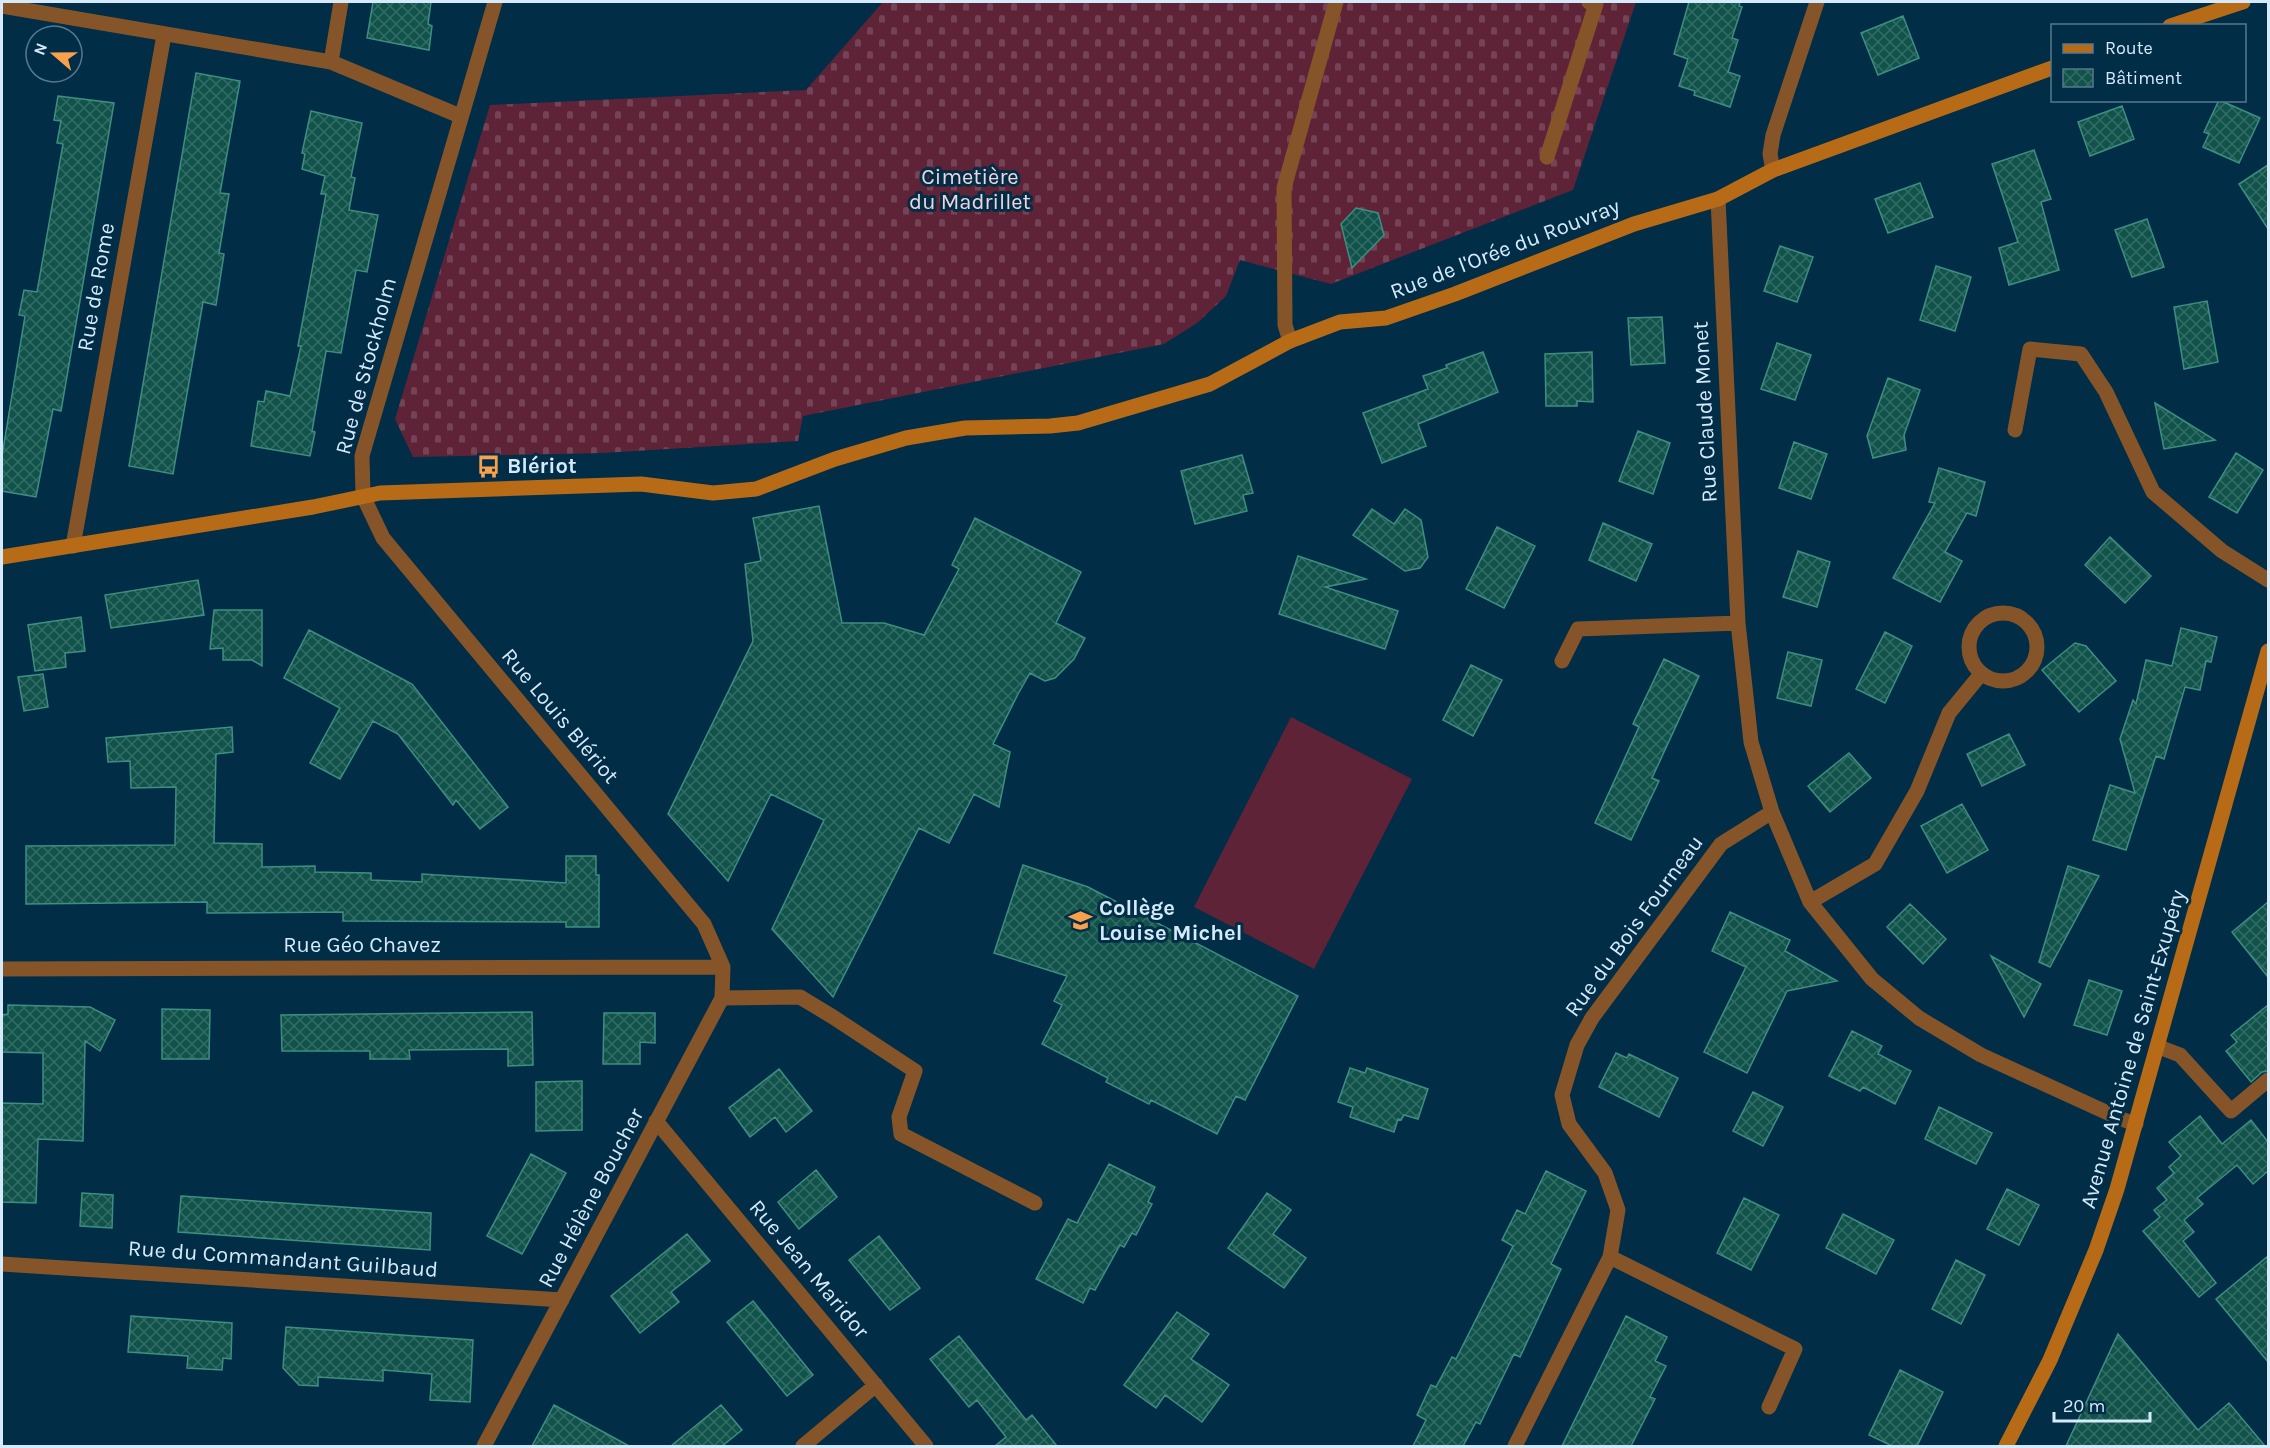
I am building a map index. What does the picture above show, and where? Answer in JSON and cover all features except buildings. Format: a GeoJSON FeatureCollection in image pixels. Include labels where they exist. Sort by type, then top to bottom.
{"type":"FeatureCollection","features":[{"type":"Feature","properties":{"kind":"street"},"geometry":{"type":"LineString","coordinates":[[331,62],[341,2]]}},
{"type":"Feature","properties":{"kind":"street","name":"Rue de Stockholm"},"geometry":{"type":"LineString","coordinates":[[363,495],[362,456],[495,2]]}},
{"type":"Feature","properties":{"kind":"street"},"geometry":{"type":"LineString","coordinates":[[1290,341],[1285,325],[1284,188],[1336,2]]}},
{"type":"Feature","properties":{"kind":"street"},"geometry":{"type":"LineString","coordinates":[[1547,157],[1596,3],[1589,2]]}},
{"type":"Feature","properties":{"kind":"street"},"geometry":{"type":"LineString","coordinates":[[1773,170],[1770,154],[1773,135],[1817,2]]}},
{"type":"Feature","properties":{"kind":"street"},"geometry":{"type":"LineString","coordinates":[[2176,24],[2243,2]]}},
{"type":"Feature","properties":{"kind":"street"},"geometry":{"type":"LineString","coordinates":[[2,6],[331,62],[460,116]]}},
{"type":"Feature","properties":{"kind":"street","name":"Rue de Rome"},"geometry":{"type":"LineString","coordinates":[[73,546],[164,35]]}},
{"type":"Feature","properties":{"kind":"street","name":"Rue de l'Orée du Rouvray"},"geometry":{"type":"LineString","coordinates":[[363,495],[449,489],[641,484],[713,493],[756,489],[835,459],[906,438],[965,428],[1078,423],[1210,384],[1290,341],[1340,322],[1386,318],[1634,225],[1718,199],[1773,170],[2051,68]]}},
{"type":"Feature","properties":{"kind":"street","name":"Rue Claude Monet"},"geometry":{"type":"LineString","coordinates":[[1718,199],[1738,623],[1751,742],[1772,812],[1810,902],[1872,979],[1919,1018],[1981,1055],[2136,1124]]}},
{"type":"Feature","properties":{"kind":"street"},"geometry":{"type":"LineString","coordinates":[[2015,430],[2030,349],[2081,354],[2106,392],[2153,492],[2222,551],[2268,580]]}},
{"type":"Feature","properties":{"kind":"street"},"geometry":{"type":"LineString","coordinates":[[2,557],[313,507],[363,495]]}},
{"type":"Feature","properties":{"kind":"street","name":"Rue Louis Blériot"},"geometry":{"type":"LineString","coordinates":[[363,495],[383,538],[704,924],[723,966]]}},
{"type":"Feature","properties":{"kind":"street"},"geometry":{"type":"LineString","coordinates":[[2008,612],[2019,616],[2034,632],[2037,655],[2032,666],[2014,680],[2002,682],[1991,680],[1981,674],[1973,666],[1968,644],[1977,623],[1996,613],[2008,612]]}},
{"type":"Feature","properties":{"kind":"street"},"geometry":{"type":"LineString","coordinates":[[1562,662],[1578,630],[1738,623]]}},
{"type":"Feature","properties":{"kind":"street","name":"Avenue Antoine de Saint-Exupéry"},"geometry":{"type":"LineString","coordinates":[[2006,1446],[2050,1360],[2096,1250],[2117,1189],[2159,1047],[2268,651]]}},
{"type":"Feature","properties":{"kind":"street"},"geometry":{"type":"LineString","coordinates":[[1810,902],[1875,864],[1917,791],[1949,713],[1981,674]]}},
{"type":"Feature","properties":{"kind":"street","name":"Rue du Bois Fourneau"},"geometry":{"type":"LineString","coordinates":[[1515,1446],[1610,1257],[1618,1210],[1605,1173],[1569,1124],[1562,1095],[1576,1045],[1592,1018],[1721,844],[1772,812]]}},
{"type":"Feature","properties":{"kind":"street","name":"Rue Géo Chavez"},"geometry":{"type":"LineString","coordinates":[[2,969],[723,966]]}},
{"type":"Feature","properties":{"kind":"street","name":"Rue Hélène Boucher"},"geometry":{"type":"LineString","coordinates":[[484,1446],[722,998],[723,966]]}},
{"type":"Feature","properties":{"kind":"street"},"geometry":{"type":"LineString","coordinates":[[722,998],[800,998],[833,1017],[915,1071],[899,1117],[901,1134],[1035,1203]]}},
{"type":"Feature","properties":{"kind":"street"},"geometry":{"type":"LineString","coordinates":[[2159,1047],[2180,1055],[2231,1111],[2268,1080]]}},
{"type":"Feature","properties":{"kind":"street","name":"Rue Jean Maridor"},"geometry":{"type":"LineString","coordinates":[[656,1121],[926,1446]]}},
{"type":"Feature","properties":{"kind":"street"},"geometry":{"type":"LineString","coordinates":[[1610,1257],[1795,1349],[1769,1407]]}},
{"type":"Feature","properties":{"kind":"street","name":"Rue du Commandant Guilbaud"},"geometry":{"type":"LineString","coordinates":[[2,1264],[562,1300]]}},
{"type":"Feature","properties":{"kind":"street"},"geometry":{"type":"LineString","coordinates":[[803,1446],[876,1385]]}},
{"type":"Feature","properties":{"kind":"green space","name":"Cimetière du Madrillet"},"geometry":{"type":"Polygon","coordinates":[[[883,2],[1636,2],[1573,190],[1331,284],[1240,260],[1226,296],[1197,323],[1164,344],[803,416],[798,441],[603,453],[413,457],[395,419],[490,105],[806,90],[883,2]]]}},
{"type":"Feature","properties":{"kind":"green space"},"geometry":{"type":"Polygon","coordinates":[[[1291,717],[1412,779],[1314,969],[1194,907],[1291,717]]]}},
{"type":"Feature","properties":{"kind":"place","name":"Blériot"},"geometry":{"type":"Point","coordinates":[489,466]}},
{"type":"Feature","properties":{"kind":"place","name":"Collège Louise Michel"},"geometry":{"type":"Point","coordinates":[1081,921]}}]}
